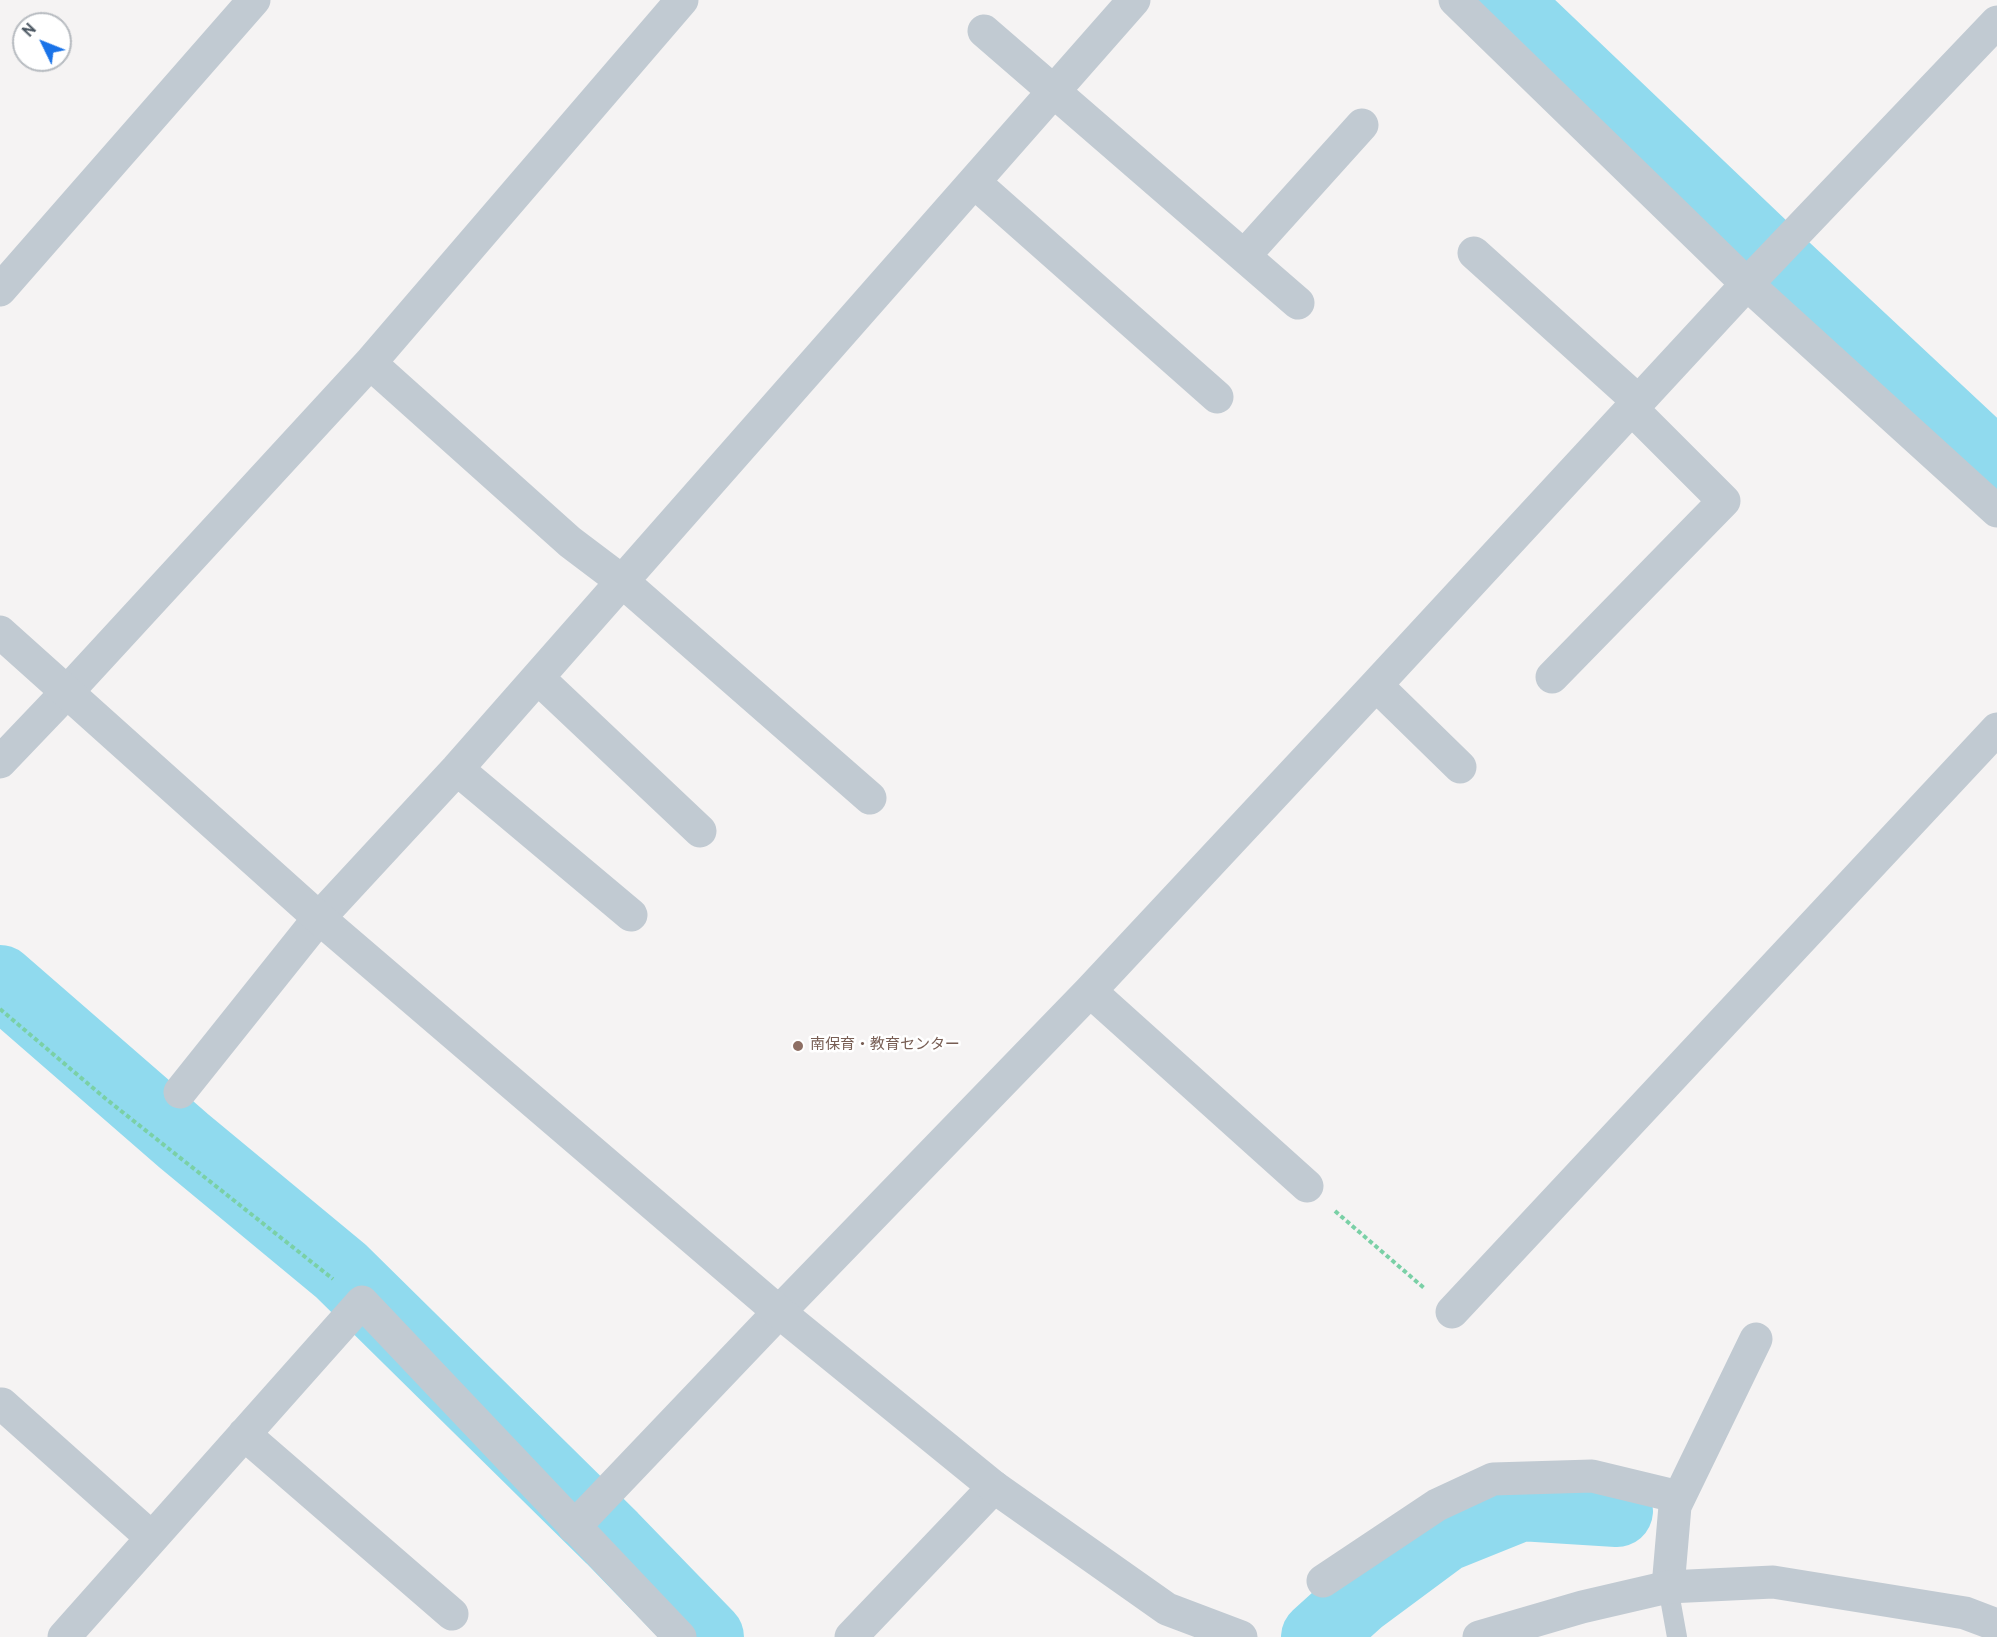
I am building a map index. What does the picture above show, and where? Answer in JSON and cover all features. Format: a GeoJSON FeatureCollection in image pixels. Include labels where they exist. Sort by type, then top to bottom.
{"type":"FeatureCollection","features":[{"type":"Feature","properties":{"kind":"street"},"geometry":{"type":"LineString","coordinates":[[0,290],[254,0]]}},
{"type":"Feature","properties":{"kind":"street"},"geometry":{"type":"LineString","coordinates":[[0,762],[68,692],[370,363],[682,0]]}},
{"type":"Feature","properties":{"kind":"street"},"geometry":{"type":"LineString","coordinates":[[1455,0],[1747,284],[1997,511]]}},
{"type":"Feature","properties":{"kind":"street"},"geometry":{"type":"LineString","coordinates":[[180,1092],[319,918],[457,769],[623,582],[974,182],[1128,2]]}},
{"type":"Feature","properties":{"kind":"street"},"geometry":{"type":"LineString","coordinates":[[583,1519],[779,1312],[1090,991],[1747,284],[1997,22]]}},
{"type":"Feature","properties":{"kind":"street"},"geometry":{"type":"LineString","coordinates":[[984,31],[1298,303]]}},
{"type":"Feature","properties":{"kind":"street"},"geometry":{"type":"LineString","coordinates":[[1244,256],[1362,125]]}},
{"type":"Feature","properties":{"kind":"street"},"geometry":{"type":"LineString","coordinates":[[974,182],[1217,397]]}},
{"type":"Feature","properties":{"kind":"street"},"geometry":{"type":"LineString","coordinates":[[1474,253],[1635,405],[1724,501],[1552,677]]}},
{"type":"Feature","properties":{"kind":"street"},"geometry":{"type":"LineString","coordinates":[[370,363],[570,542],[623,582],[870,798]]}},
{"type":"Feature","properties":{"kind":"street"},"geometry":{"type":"LineString","coordinates":[[0,633],[319,918],[779,1312],[994,1487],[1167,1609],[1241,1637]]}},
{"type":"Feature","properties":{"kind":"street"},"geometry":{"type":"LineString","coordinates":[[538,678],[700,831]]}},
{"type":"Feature","properties":{"kind":"street"},"geometry":{"type":"LineString","coordinates":[[1376,685],[1460,767]]}},
{"type":"Feature","properties":{"kind":"street"},"geometry":{"type":"LineString","coordinates":[[1452,1312],[1997,729]]}},
{"type":"Feature","properties":{"kind":"street"},"geometry":{"type":"LineString","coordinates":[[457,769],[631,915]]}},
{"type":"Feature","properties":{"kind":"street"},"geometry":{"type":"LineString","coordinates":[[1090,991],[1307,1186]]}},
{"type":"Feature","properties":{"kind":"street"},"geometry":{"type":"LineString","coordinates":[[74,1634],[152,1538],[362,1302],[583,1519],[680,1637]]}},
{"type":"Feature","properties":{"kind":"street"},"geometry":{"type":"LineString","coordinates":[[1668,1587],[1675,1506],[1756,1339]]}},
{"type":"Feature","properties":{"kind":"street"},"geometry":{"type":"LineString","coordinates":[[2,1404],[152,1538]]}},
{"type":"Feature","properties":{"kind":"street"},"geometry":{"type":"LineString","coordinates":[[244,1434],[452,1614]]}},
{"type":"Feature","properties":{"kind":"street"},"geometry":{"type":"LineString","coordinates":[[1323,1581],[1437,1505],[1493,1479],[1592,1476],[1679,1497]]}},
{"type":"Feature","properties":{"kind":"street"},"geometry":{"type":"LineString","coordinates":[[851,1637],[994,1487]]}},
{"type":"Feature","properties":{"kind":"street"},"geometry":{"type":"LineString","coordinates":[[1479,1637],[1582,1607],[1668,1587],[1773,1582],[1965,1613],[1997,1625]]}},
{"type":"Feature","properties":{"kind":"lane"},"geometry":{"type":"LineString","coordinates":[[1668,1587],[1677,1637]]}},
{"type":"Feature","properties":{"kind":"path"},"geometry":{"type":"LineString","coordinates":[[0,1009],[106,1099],[362,1302]]}},
{"type":"Feature","properties":{"kind":"path"},"geometry":{"type":"LineString","coordinates":[[1307,1186],[1452,1312]]}},
{"type":"Feature","properties":{"kind":"waterway"},"geometry":{"type":"LineString","coordinates":[[1503,0],[1997,467]]}},
{"type":"Feature","properties":{"kind":"waterway"},"geometry":{"type":"LineString","coordinates":[[0,981],[184,1141],[341,1271],[612,1538],[708,1637]]}},
{"type":"Feature","properties":{"kind":"waterway"},"geometry":{"type":"LineString","coordinates":[[1317,1637],[1359,1599],[1444,1536],[1521,1505],[1617,1511]]}},
{"type":"Feature","properties":{"kind":"place","name":"南保育・教育センター"},"geometry":{"type":"Point","coordinates":[798,1046]}}]}
